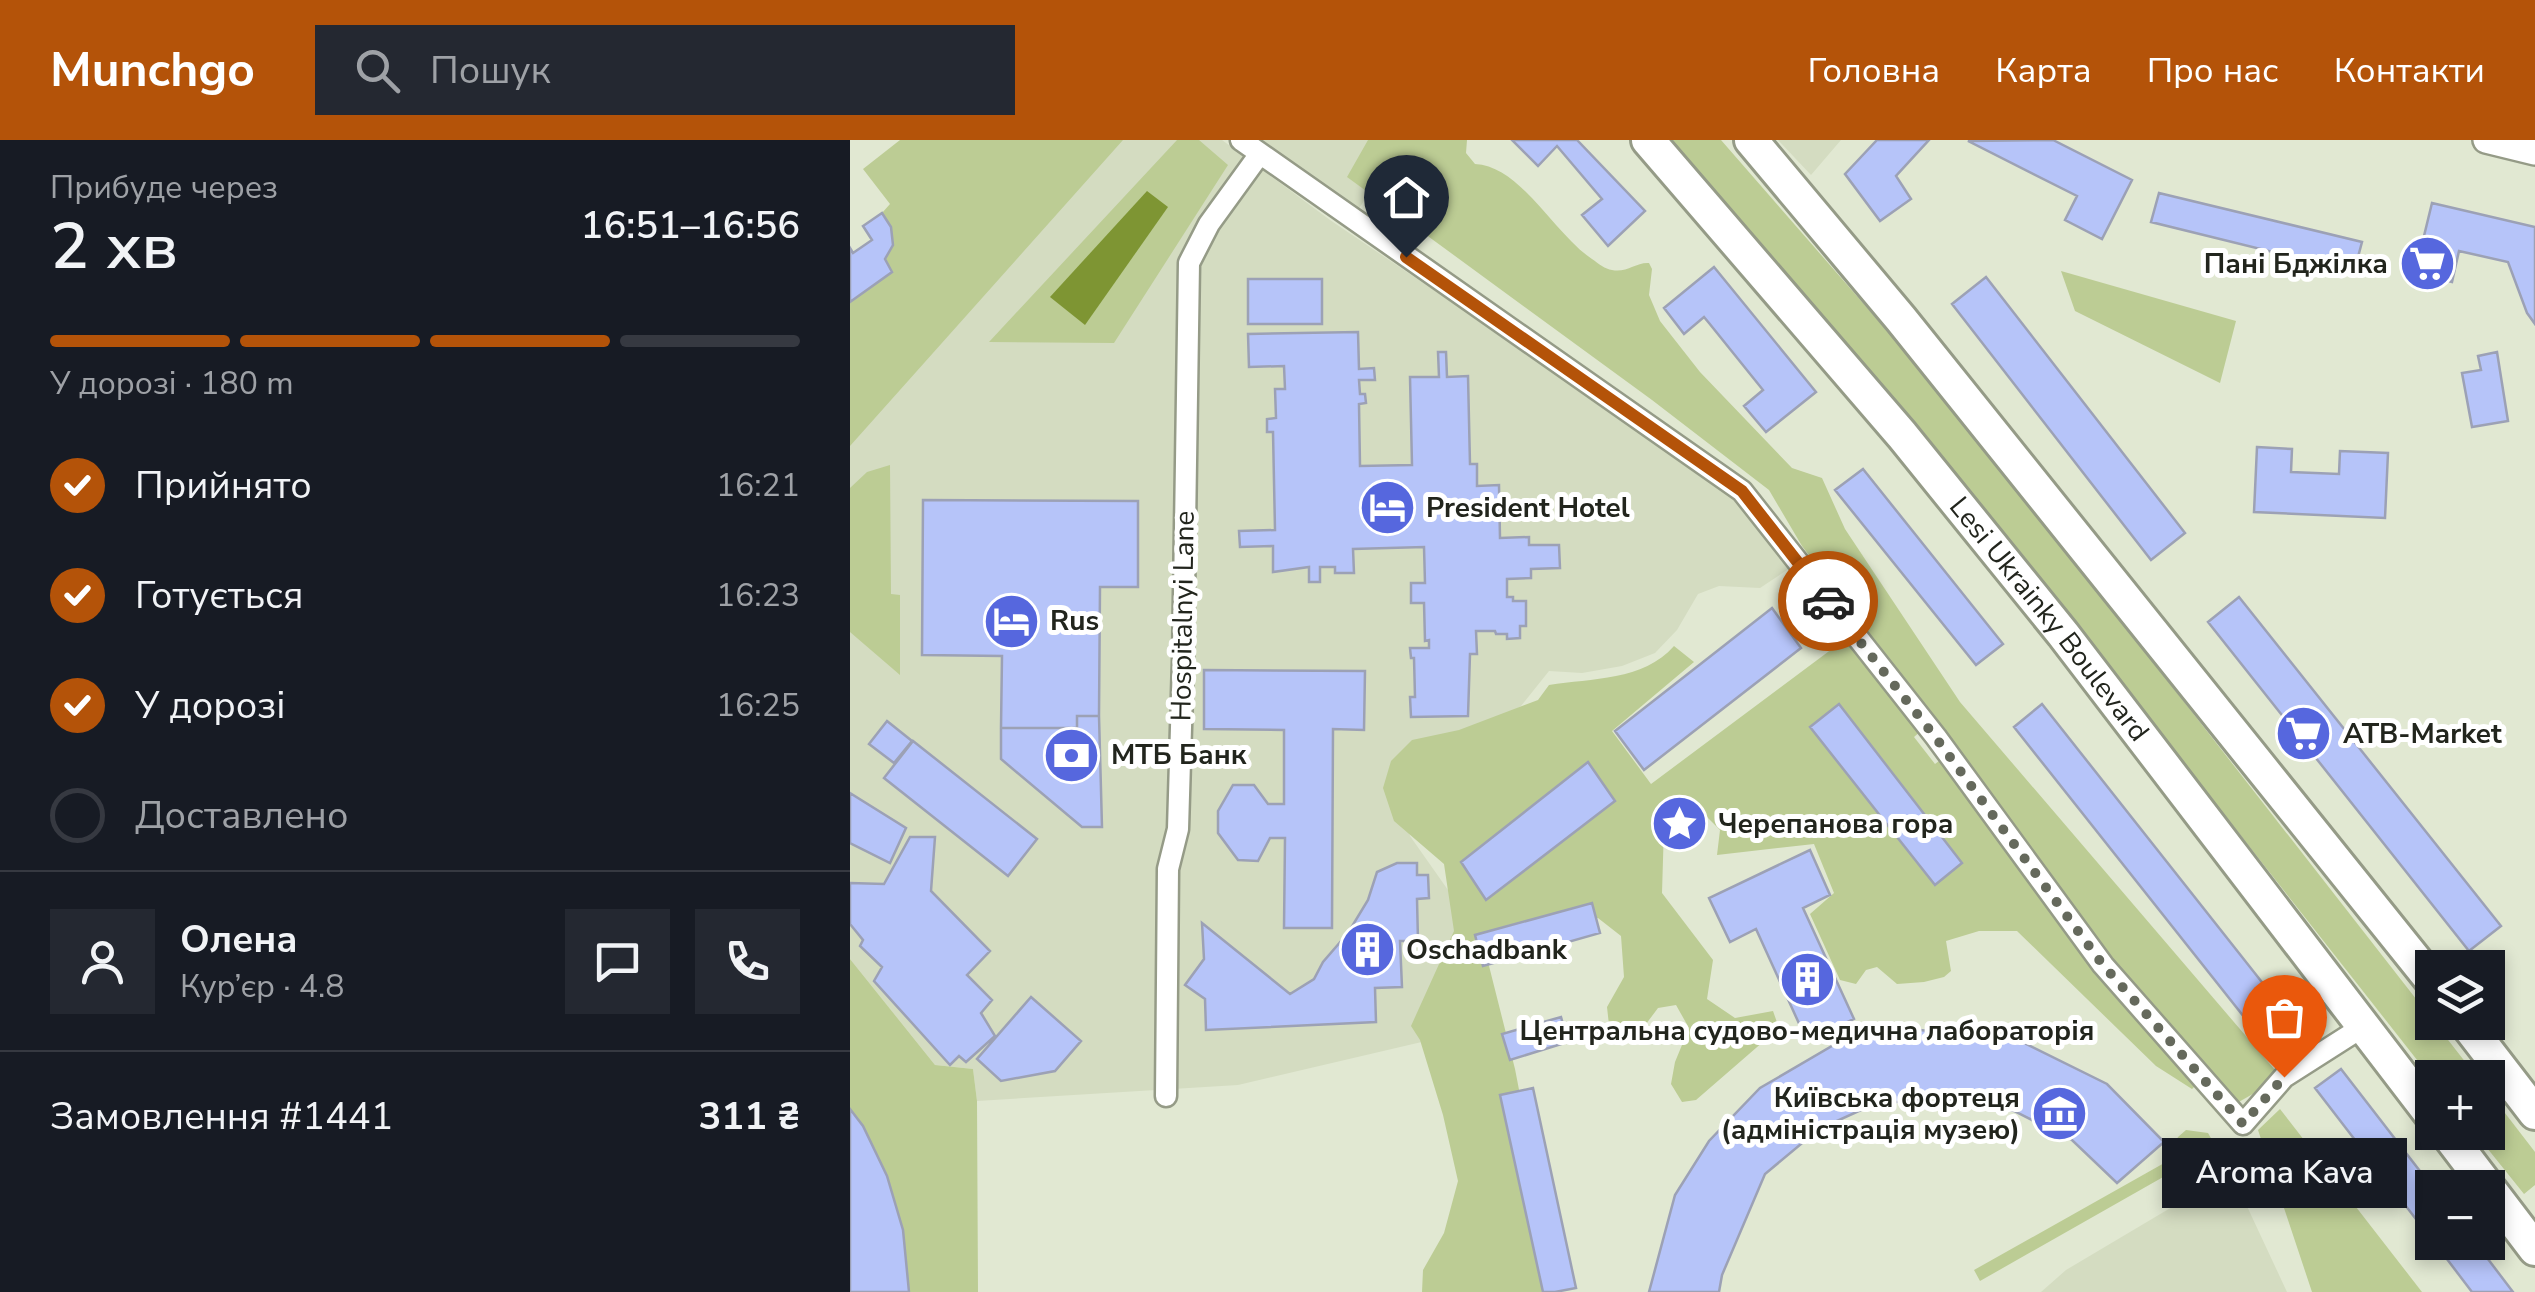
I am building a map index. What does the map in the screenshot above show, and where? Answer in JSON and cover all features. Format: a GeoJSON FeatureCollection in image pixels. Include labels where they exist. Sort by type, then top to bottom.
{"type":"FeatureCollection","features":[{"type":"Feature","properties":{"kind":"main road","name":"Lesi Ukrainky Boulevard"},"geometry":{"type":"LineString","coordinates":[[1648,140],[1902,435],[2063,634],[2415,1094]]}},
{"type":"Feature","properties":{"kind":"main road"},"geometry":{"type":"LineString","coordinates":[[1752,140],[1902,319],[2415,960]]}},
{"type":"Feature","properties":{"kind":"main road"},"geometry":{"type":"LineString","coordinates":[[2479,1040],[2535,1113]]}},
{"type":"Feature","properties":{"kind":"main road"},"geometry":{"type":"LineString","coordinates":[[2460,1150],[2535,1249]]}},
{"type":"Feature","properties":{"kind":"street"},"geometry":{"type":"LineString","coordinates":[[1241,140],[1742,491],[1936,738],[2103,965],[2243,1124],[2284,1077],[2364,1026]]}},
{"type":"Feature","properties":{"kind":"street"},"geometry":{"type":"LineString","coordinates":[[2486,140],[2535,152]]}},
{"type":"Feature","properties":{"kind":"street","name":"Hospitalnyi Lane"},"geometry":{"type":"LineString","coordinates":[[1166,1096],[1168,869],[1178,829],[1189,264],[1209,224],[1259,155]]}},
{"type":"Feature","properties":{"kind":"shaded area"},"geometry":{"type":"Polygon","coordinates":[[[900,140],[1123,140],[850,446],[850,302],[891,272],[885,259],[892,236],[882,213],[890,204],[863,169],[900,140]]]}},
{"type":"Feature","properties":{"kind":"shaded area"},"geometry":{"type":"Polygon","coordinates":[[[1114,140],[1222,140],[1330,220],[1741,498],[1793,566],[1760,588],[1719,586],[1698,594],[1677,630],[1655,653],[1622,666],[1582,673],[1549,671],[1521,706],[1490,726],[1403,804],[1410,836],[1467,917],[1490,1026],[1238,1085],[977,1101],[973,1069],[935,1065],[850,959],[850,393],[1114,140]]]}},
{"type":"Feature","properties":{"kind":"shaded area"},"geometry":{"type":"Polygon","coordinates":[[[1177,140],[1199,140],[1228,165],[1114,343],[989,342],[1177,140]]]}},
{"type":"Feature","properties":{"kind":"shaded area"},"geometry":{"type":"Polygon","coordinates":[[[1250,140],[1416,140],[1377,181],[1356,213],[1250,140]]]}},
{"type":"Feature","properties":{"kind":"shaded area"},"geometry":{"type":"Polygon","coordinates":[[[1368,140],[1467,140],[1466,153],[1475,164],[1492,168],[1522,188],[1578,248],[1600,264],[1617,271],[1649,263],[1649,295],[1660,321],[1700,372],[1792,468],[1822,478],[1845,529],[1960,702],[2275,1070],[2265,1087],[2237,1103],[2113,964],[2004,812],[1802,546],[1769,490],[1347,177],[1368,140]]]}},
{"type":"Feature","properties":{"kind":"shaded area"},"geometry":{"type":"Polygon","coordinates":[[[1671,140],[1721,140],[1957,411],[2415,998],[2415,1040],[2448,1040],[2464,1060],[2417,1060],[1922,430],[1671,140]]]}},
{"type":"Feature","properties":{"kind":"shaded area"},"geometry":{"type":"Polygon","coordinates":[[[1778,140],[1841,140],[1811,175],[1778,140]]]}},
{"type":"Feature","properties":{"kind":"shaded area"},"geometry":{"type":"Polygon","coordinates":[[[1147,191],[1168,207],[1085,325],[1050,297],[1147,191]]]}},
{"type":"Feature","properties":{"kind":"shaded area"},"geometry":{"type":"Polygon","coordinates":[[[2061,271],[2236,321],[2220,383],[2075,311],[2061,271]]]}},
{"type":"Feature","properties":{"kind":"shaded area"},"geometry":{"type":"Polygon","coordinates":[[[890,465],[891,594],[900,595],[900,675],[850,632],[850,488],[867,472],[890,465]]]}},
{"type":"Feature","properties":{"kind":"shaded area"},"geometry":{"type":"Polygon","coordinates":[[[1848,637],[1922,730],[1914,737],[1935,764],[1943,758],[2199,1082],[2192,1089],[2156,1066],[2017,931],[1979,931],[1946,941],[1951,971],[1944,977],[1897,984],[1877,967],[1866,970],[1856,984],[1840,980],[1810,914],[1834,893],[1814,844],[1717,855],[1720,830],[1692,802],[1664,826],[1662,893],[1713,960],[1707,999],[1735,1018],[1773,1011],[1779,1028],[1696,1100],[1682,1102],[1671,1084],[1689,1028],[1676,1005],[1658,1008],[1643,1028],[1627,1038],[1609,1025],[1607,1007],[1624,977],[1621,936],[1598,918],[1491,947],[1486,954],[1515,1069],[1558,1292],[1422,1292],[1423,1270],[1444,1233],[1458,1181],[1443,1115],[1420,1040],[1411,1026],[1454,931],[1444,864],[1394,821],[1383,788],[1391,761],[1412,740],[1459,730],[1538,700],[1549,685],[1632,672],[1674,646],[1694,662],[1612,731],[1651,784],[1848,637]]]}},
{"type":"Feature","properties":{"kind":"shaded area"},"geometry":{"type":"Polygon","coordinates":[[[850,959],[935,1065],[973,1069],[977,1101],[978,1292],[850,1292],[850,959]]]}},
{"type":"Feature","properties":{"kind":"shaded area"},"geometry":{"type":"Polygon","coordinates":[[[2280,1109],[2422,1292],[2312,1292],[2258,1130],[2280,1109]]]}},
{"type":"Feature","properties":{"kind":"shaded area"},"geometry":{"type":"Polygon","coordinates":[[[2505,1113],[2535,1152],[2535,1185],[2524,1194],[2489,1150],[2505,1150],[2505,1113]]]}},
{"type":"Feature","properties":{"kind":"shaded area"},"geometry":{"type":"Polygon","coordinates":[[[2186,1130],[2208,1133],[2216,1147],[1980,1281],[1974,1270],[2166,1162],[2178,1137],[2186,1130]]]}},
{"type":"Feature","properties":{"kind":"shaded area"},"geometry":{"type":"Polygon","coordinates":[[[2231,1172],[2287,1292],[2041,1292],[2066,1270],[2231,1172]]]}},
{"type":"Feature","properties":{"kind":"building"},"geometry":{"type":"Polygon","coordinates":[[[1512,140],[1577,140],[1645,211],[1608,246],[1582,215],[1602,199],[1557,146],[1538,166],[1512,140]]]}},
{"type":"Feature","properties":{"kind":"building"},"geometry":{"type":"Polygon","coordinates":[[[1877,140],[1929,140],[1896,176],[1911,199],[1880,221],[1845,174],[1877,140]]]}},
{"type":"Feature","properties":{"kind":"building"},"geometry":{"type":"Polygon","coordinates":[[[2053,140],[2132,180],[2102,239],[2065,220],[2077,196],[1968,141],[2053,140]]]}},
{"type":"Feature","properties":{"kind":"building"},"geometry":{"type":"Polygon","coordinates":[[[2159,193],[2362,242],[2354,272],[2151,222],[2159,193]]]}},
{"type":"Feature","properties":{"kind":"building"},"geometry":{"type":"Polygon","coordinates":[[[2432,203],[2535,227],[2535,324],[2508,262],[2459,251],[2452,282],[2415,273],[2432,203]]]}},
{"type":"Feature","properties":{"kind":"building"},"geometry":{"type":"Polygon","coordinates":[[[882,213],[891,227],[893,245],[885,259],[892,272],[850,302],[850,248],[853,253],[872,240],[863,226],[882,213]]]}},
{"type":"Feature","properties":{"kind":"building"},"geometry":{"type":"Polygon","coordinates":[[[1714,267],[1816,392],[1766,432],[1744,406],[1763,390],[1709,323],[1704,317],[1684,334],[1664,308],[1714,267]]]}},
{"type":"Feature","properties":{"kind":"building"},"geometry":{"type":"Polygon","coordinates":[[[1986,277],[2185,533],[2151,560],[1952,304],[1986,277]]]}},
{"type":"Feature","properties":{"kind":"building"},"geometry":{"type":"Polygon","coordinates":[[[1248,279],[1322,279],[1322,324],[1248,324],[1248,279]]]}},
{"type":"Feature","properties":{"kind":"building","name":"President Hotel"},"geometry":{"type":"Polygon","coordinates":[[[1358,332],[1359,369],[1374,368],[1375,380],[1359,380],[1360,394],[1365,394],[1366,403],[1359,404],[1360,466],[1412,465],[1410,377],[1439,377],[1438,352],[1446,352],[1447,377],[1468,376],[1470,464],[1477,464],[1477,486],[1499,485],[1500,538],[1529,537],[1529,545],[1559,545],[1560,568],[1531,569],[1531,578],[1507,579],[1507,597],[1526,601],[1526,626],[1520,626],[1520,638],[1507,639],[1507,634],[1476,631],[1477,654],[1470,654],[1468,716],[1411,717],[1410,697],[1415,697],[1410,648],[1429,648],[1429,640],[1425,641],[1424,603],[1411,603],[1411,583],[1425,583],[1424,547],[1353,549],[1354,573],[1335,573],[1335,567],[1320,567],[1320,582],[1309,582],[1309,567],[1273,572],[1273,546],[1240,547],[1239,531],[1275,530],[1273,432],[1267,432],[1267,419],[1276,418],[1275,389],[1285,389],[1284,366],[1249,367],[1248,334],[1358,332]]]}},
{"type":"Feature","properties":{"kind":"building"},"geometry":{"type":"Polygon","coordinates":[[[2497,352],[2508,421],[2472,427],[2462,373],[2481,370],[2478,356],[2497,352]]]}},
{"type":"Feature","properties":{"kind":"building"},"geometry":{"type":"Polygon","coordinates":[[[2257,447],[2292,449],[2291,472],[2339,474],[2340,451],[2388,453],[2385,518],[2254,512],[2257,447]]]}},
{"type":"Feature","properties":{"kind":"building"},"geometry":{"type":"Polygon","coordinates":[[[1863,469],[2003,644],[1976,665],[1835,490],[1863,469]]]}},
{"type":"Feature","properties":{"kind":"building","name":"Rus"},"geometry":{"type":"Polygon","coordinates":[[[923,500],[1138,501],[1138,587],[1100,587],[1099,716],[1077,716],[1077,728],[1001,728],[1002,656],[922,655],[923,500]]]}},
{"type":"Feature","properties":{"kind":"building"},"geometry":{"type":"Polygon","coordinates":[[[2239,597],[2501,926],[2468,950],[2208,622],[2239,597]]]}},
{"type":"Feature","properties":{"kind":"building"},"geometry":{"type":"Polygon","coordinates":[[[1772,608],[1801,648],[1644,770],[1615,731],[1772,608]]]}},
{"type":"Feature","properties":{"kind":"building"},"geometry":{"type":"Polygon","coordinates":[[[1204,670],[1365,671],[1364,730],[1333,729],[1332,928],[1284,928],[1285,838],[1270,838],[1258,861],[1238,860],[1218,833],[1218,811],[1233,785],[1254,785],[1268,804],[1284,804],[1284,730],[1204,729],[1204,670]]]}},
{"type":"Feature","properties":{"kind":"building"},"geometry":{"type":"Polygon","coordinates":[[[1839,704],[1962,863],[1935,885],[1810,727],[1839,704]]]}},
{"type":"Feature","properties":{"kind":"building"},"geometry":{"type":"Polygon","coordinates":[[[2042,704],[2280,1005],[2252,1027],[2014,727],[2042,704]]]}},
{"type":"Feature","properties":{"kind":"building"},"geometry":{"type":"Polygon","coordinates":[[[1077,716],[1099,716],[1102,827],[1082,827],[1001,759],[1001,728],[1077,728],[1077,716]]]}},
{"type":"Feature","properties":{"kind":"building"},"geometry":{"type":"Polygon","coordinates":[[[887,721],[912,741],[894,763],[869,744],[887,721]]]}},
{"type":"Feature","properties":{"kind":"building"},"geometry":{"type":"Polygon","coordinates":[[[913,741],[1037,839],[1008,876],[884,778],[913,741]]]}},
{"type":"Feature","properties":{"kind":"building"},"geometry":{"type":"Polygon","coordinates":[[[1588,762],[1615,801],[1486,900],[1461,862],[1588,762]]]}},
{"type":"Feature","properties":{"kind":"building"},"geometry":{"type":"Polygon","coordinates":[[[850,793],[906,828],[890,863],[850,843],[850,793]]]}},
{"type":"Feature","properties":{"kind":"building"},"geometry":{"type":"Polygon","coordinates":[[[910,837],[935,837],[931,891],[990,951],[967,975],[992,1000],[981,1013],[995,1036],[966,1062],[959,1056],[950,1065],[874,981],[882,967],[860,946],[863,940],[850,924],[850,883],[884,884],[910,837]]]}},
{"type":"Feature","properties":{"kind":"building","name":"Центральна судово-медична лабораторія"},"geometry":{"type":"Polygon","coordinates":[[[1810,850],[1830,895],[1803,908],[1854,1019],[1807,1041],[1756,929],[1730,942],[1709,898],[1810,850]]]}},
{"type":"Feature","properties":{"kind":"building","name":"Oschadbank"},"geometry":{"type":"Polygon","coordinates":[[[1397,863],[1417,863],[1417,875],[1428,875],[1429,898],[1417,899],[1418,941],[1400,941],[1402,987],[1375,988],[1376,1022],[1206,1030],[1205,999],[1185,985],[1204,959],[1202,923],[1290,994],[1314,979],[1348,933],[1368,900],[1377,872],[1397,863]]]}},
{"type":"Feature","properties":{"kind":"building"},"geometry":{"type":"Polygon","coordinates":[[[1592,903],[1600,933],[1483,966],[1475,935],[1592,903]]]}},
{"type":"Feature","properties":{"kind":"building"},"geometry":{"type":"Polygon","coordinates":[[[1031,997],[1081,1041],[1055,1071],[1001,1081],[977,1059],[1031,997]]]}},
{"type":"Feature","properties":{"kind":"building"},"geometry":{"type":"Polygon","coordinates":[[[1561,1017],[1568,1042],[1510,1060],[1502,1034],[1561,1017]]]}},
{"type":"Feature","properties":{"kind":"building"},"geometry":{"type":"Polygon","coordinates":[[[1920,1030],[2020,1041],[2107,1084],[2164,1142],[2117,1183],[2072,1140],[2014,1111],[1937,1097],[1872,1105],[1819,1129],[1765,1174],[1722,1275],[1719,1292],[1649,1292],[1675,1195],[1709,1141],[1760,1088],[1832,1046],[1920,1030]]]}},
{"type":"Feature","properties":{"kind":"building"},"geometry":{"type":"Polygon","coordinates":[[[2341,1069],[2419,1170],[2415,1170],[2415,1218],[2315,1088],[2341,1069]]]}},
{"type":"Feature","properties":{"kind":"building"},"geometry":{"type":"Polygon","coordinates":[[[1533,1088],[1576,1288],[1555,1292],[1543,1292],[1500,1095],[1533,1088]]]}},
{"type":"Feature","properties":{"kind":"building"},"geometry":{"type":"Polygon","coordinates":[[[850,1109],[863,1126],[887,1176],[903,1230],[909,1292],[850,1292],[850,1109]]]}},
{"type":"Feature","properties":{"kind":"building"},"geometry":{"type":"Polygon","coordinates":[[[2448,1260],[2489,1260],[2513,1292],[2472,1292],[2448,1260]]]}},
{"type":"Feature","properties":{"kind":"way so far"},"geometry":{"type":"LineString","coordinates":[[1828,601],[1936,738],[2103,965],[2243,1124],[2284,1077]]}},
{"type":"Feature","properties":{"kind":"place","name":"Пані Бджілка"},"geometry":{"type":"Point","coordinates":[2427,264]}},
{"type":"Feature","properties":{"kind":"place","name":"President Hotel"},"geometry":{"type":"Point","coordinates":[1387,508]}},
{"type":"Feature","properties":{"kind":"place","name":"Rus"},"geometry":{"type":"Point","coordinates":[1011,621]}},
{"type":"Feature","properties":{"kind":"place","name":"ATB-Market"},"geometry":{"type":"Point","coordinates":[2304,734]}},
{"type":"Feature","properties":{"kind":"place","name":"МТБ Банк"},"geometry":{"type":"Point","coordinates":[1072,755]}},
{"type":"Feature","properties":{"kind":"place","name":"Черепанова гора"},"geometry":{"type":"Point","coordinates":[1679,824]}},
{"type":"Feature","properties":{"kind":"place","name":"Oschadbank"},"geometry":{"type":"Point","coordinates":[1367,950]}},
{"type":"Feature","properties":{"kind":"place","name":"Центральна судово-медична лабораторія"},"geometry":{"type":"Point","coordinates":[1807,980]}},
{"type":"Feature","properties":{"kind":"place","name":"Aroma Kava"},"geometry":{"type":"Point","coordinates":[2284,1077]}},
{"type":"Feature","properties":{"kind":"place","name":"Київська фортеця (адміністрація музею)"},"geometry":{"type":"Point","coordinates":[2059,1114]}},
{"type":"Feature","properties":{"kind":"route"},"geometry":{"type":"LineString","coordinates":[[1406,257],[1742,491],[1828,601]]}}]}
